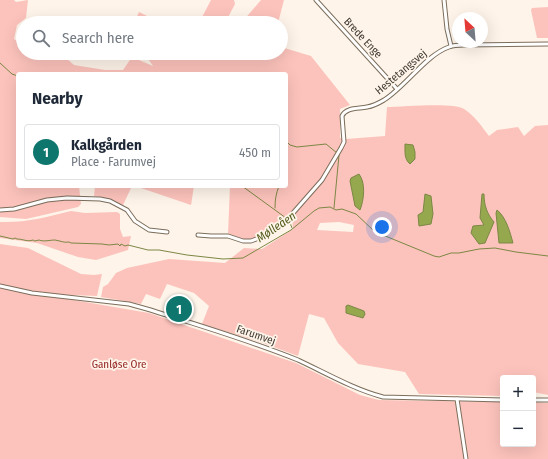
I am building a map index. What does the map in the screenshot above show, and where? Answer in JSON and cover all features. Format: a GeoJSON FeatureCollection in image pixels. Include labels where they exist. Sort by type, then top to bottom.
{"type":"FeatureCollection","features":[{"type":"Feature","properties":{"kind":"street","name":"Brede Enge"},"geometry":{"type":"LineString","coordinates":[[316,0],[397,89]]}},
{"type":"Feature","properties":{"kind":"street"},"geometry":{"type":"LineString","coordinates":[[444,0],[447,29],[451,46],[548,44]]}},
{"type":"Feature","properties":{"kind":"street","name":"Hestetangsvej"},"geometry":{"type":"LineString","coordinates":[[198,235],[228,236],[243,241],[251,241],[277,228],[286,221],[322,180],[341,148],[344,142],[342,116],[344,113],[347,110],[377,104],[390,96],[439,52],[451,46]]}},
{"type":"Feature","properties":{"kind":"street"},"geometry":{"type":"LineString","coordinates":[[0,210],[14,209],[60,198],[100,199],[110,201],[127,210],[135,221],[149,230],[167,232]]}},
{"type":"Feature","properties":{"kind":"street","name":"Farumvej"},"geometry":{"type":"LineString","coordinates":[[0,286],[32,292],[129,304],[147,309],[258,344],[368,393],[382,397],[500,400]]}},
{"type":"Feature","properties":{"kind":"street"},"geometry":{"type":"LineString","coordinates":[[457,399],[466,459]]}},
{"type":"Feature","properties":{"kind":"street"},"geometry":{"type":"LineString","coordinates":[[536,400],[548,400]]}},
{"type":"Feature","properties":{"kind":"green space"},"geometry":{"type":"Polygon","coordinates":[[[0,0],[14,0],[16,2],[28,0],[26,16],[16,16],[14,39],[16,40],[16,60],[68,60],[74,65],[105,70],[123,70],[130,60],[139,60],[153,66],[149,60],[288,60],[288,49],[311,56],[350,105],[340,109],[340,138],[346,139],[385,136],[387,107],[439,105],[458,107],[464,109],[472,115],[489,136],[497,130],[518,127],[524,136],[535,126],[548,125],[548,395],[536,393],[536,375],[500,375],[500,396],[419,394],[405,372],[358,364],[338,343],[324,318],[309,314],[298,356],[260,342],[202,324],[209,306],[194,293],[167,284],[160,299],[146,294],[141,304],[101,297],[103,287],[108,284],[116,273],[127,268],[169,259],[225,263],[244,248],[262,249],[293,229],[292,217],[310,194],[309,192],[283,220],[263,235],[252,239],[240,239],[228,234],[230,188],[288,188],[288,72],[16,72],[16,188],[79,188],[81,204],[78,207],[26,219],[0,217],[0,0]],[[339,222],[320,223],[317,230],[353,232],[354,225],[339,222]]]}},
{"type":"Feature","properties":{"kind":"green space"},"geometry":{"type":"Polygon","coordinates":[[[211,0],[234,0],[235,4],[229,16],[203,16],[211,0]]]}},
{"type":"Feature","properties":{"kind":"green space"},"geometry":{"type":"Polygon","coordinates":[[[261,0],[284,0],[280,16],[247,16],[261,0]]]}},
{"type":"Feature","properties":{"kind":"green space"},"geometry":{"type":"Polygon","coordinates":[[[548,7],[548,38],[537,38],[531,10],[532,8],[548,7]]]}},
{"type":"Feature","properties":{"kind":"green space"},"geometry":{"type":"Polygon","coordinates":[[[139,12],[147,16],[137,16],[139,12]]]}},
{"type":"Feature","properties":{"kind":"green space"},"geometry":{"type":"Polygon","coordinates":[[[95,188],[131,188],[123,205],[109,199],[94,196],[95,188]]]}},
{"type":"Feature","properties":{"kind":"green space"},"geometry":{"type":"Polygon","coordinates":[[[141,188],[194,188],[191,205],[141,188]]]}},
{"type":"Feature","properties":{"kind":"green space"},"geometry":{"type":"Polygon","coordinates":[[[71,211],[85,213],[117,212],[120,214],[120,229],[123,237],[131,236],[128,250],[96,260],[78,257],[37,243],[0,238],[0,222],[27,221],[71,211]]]}},
{"type":"Feature","properties":{"kind":"green space"},"geometry":{"type":"Polygon","coordinates":[[[0,244],[28,248],[81,274],[102,274],[97,296],[36,292],[0,284],[0,244]]]}},
{"type":"Feature","properties":{"kind":"green space","name":"Ganløse Ore"},"geometry":{"type":"Polygon","coordinates":[[[0,287],[12,291],[149,313],[296,363],[360,395],[379,400],[500,402],[500,447],[536,447],[536,402],[548,403],[548,459],[0,459],[0,287]]]}},
{"type":"Feature","properties":{"kind":"shaded area"},"geometry":{"type":"Polygon","coordinates":[[[405,144],[413,145],[415,152],[415,159],[410,164],[406,158],[405,144]]]}},
{"type":"Feature","properties":{"kind":"shaded area"},"geometry":{"type":"Polygon","coordinates":[[[359,174],[363,182],[364,192],[360,210],[355,206],[350,181],[351,178],[359,174]]]}},
{"type":"Feature","properties":{"kind":"shaded area"},"geometry":{"type":"Polygon","coordinates":[[[425,194],[431,196],[433,214],[431,224],[419,226],[418,215],[423,212],[425,194]]]}},
{"type":"Feature","properties":{"kind":"shaded area"},"geometry":{"type":"Polygon","coordinates":[[[482,194],[484,194],[485,206],[488,213],[494,222],[485,243],[479,244],[471,233],[473,226],[484,225],[480,218],[482,194]]]}},
{"type":"Feature","properties":{"kind":"shaded area"},"geometry":{"type":"Polygon","coordinates":[[[497,210],[505,221],[513,243],[499,243],[497,210]]]}},
{"type":"Feature","properties":{"kind":"shaded area"},"geometry":{"type":"Polygon","coordinates":[[[348,305],[364,311],[365,314],[363,318],[346,313],[346,306],[348,305]]]}},
{"type":"Feature","properties":{"kind":"waterway"},"geometry":{"type":"LineString","coordinates":[[0,63],[12,74],[16,75]]}},
{"type":"Feature","properties":{"kind":"waterway"},"geometry":{"type":"LineString","coordinates":[[288,143],[297,147],[326,144],[337,153]]}},
{"type":"Feature","properties":{"kind":"waterway"},"geometry":{"type":"LineString","coordinates":[[334,208],[339,155]]}},
{"type":"Feature","properties":{"kind":"waterway"},"geometry":{"type":"LineString","coordinates":[[245,188],[286,218]]}},
{"type":"Feature","properties":{"kind":"waterway"},"geometry":{"type":"LineString","coordinates":[[275,208],[278,188]]}},
{"type":"Feature","properties":{"kind":"waterway","name":"Mølleåen"},"geometry":{"type":"LineString","coordinates":[[0,236],[27,241],[55,240],[71,243],[118,244],[120,246],[121,244],[148,250],[159,250],[187,255],[223,259],[243,258],[291,230],[319,208],[330,207],[336,210],[342,209],[356,214],[378,233],[434,256],[439,257],[451,253],[495,248],[548,256]]}},
{"type":"Feature","properties":{"kind":"waterway"},"geometry":{"type":"LineString","coordinates":[[289,220],[292,228]]}},
{"type":"Feature","properties":{"kind":"place","name":"Kalkgården"},"geometry":{"type":"Point","coordinates":[179,309]}}]}
